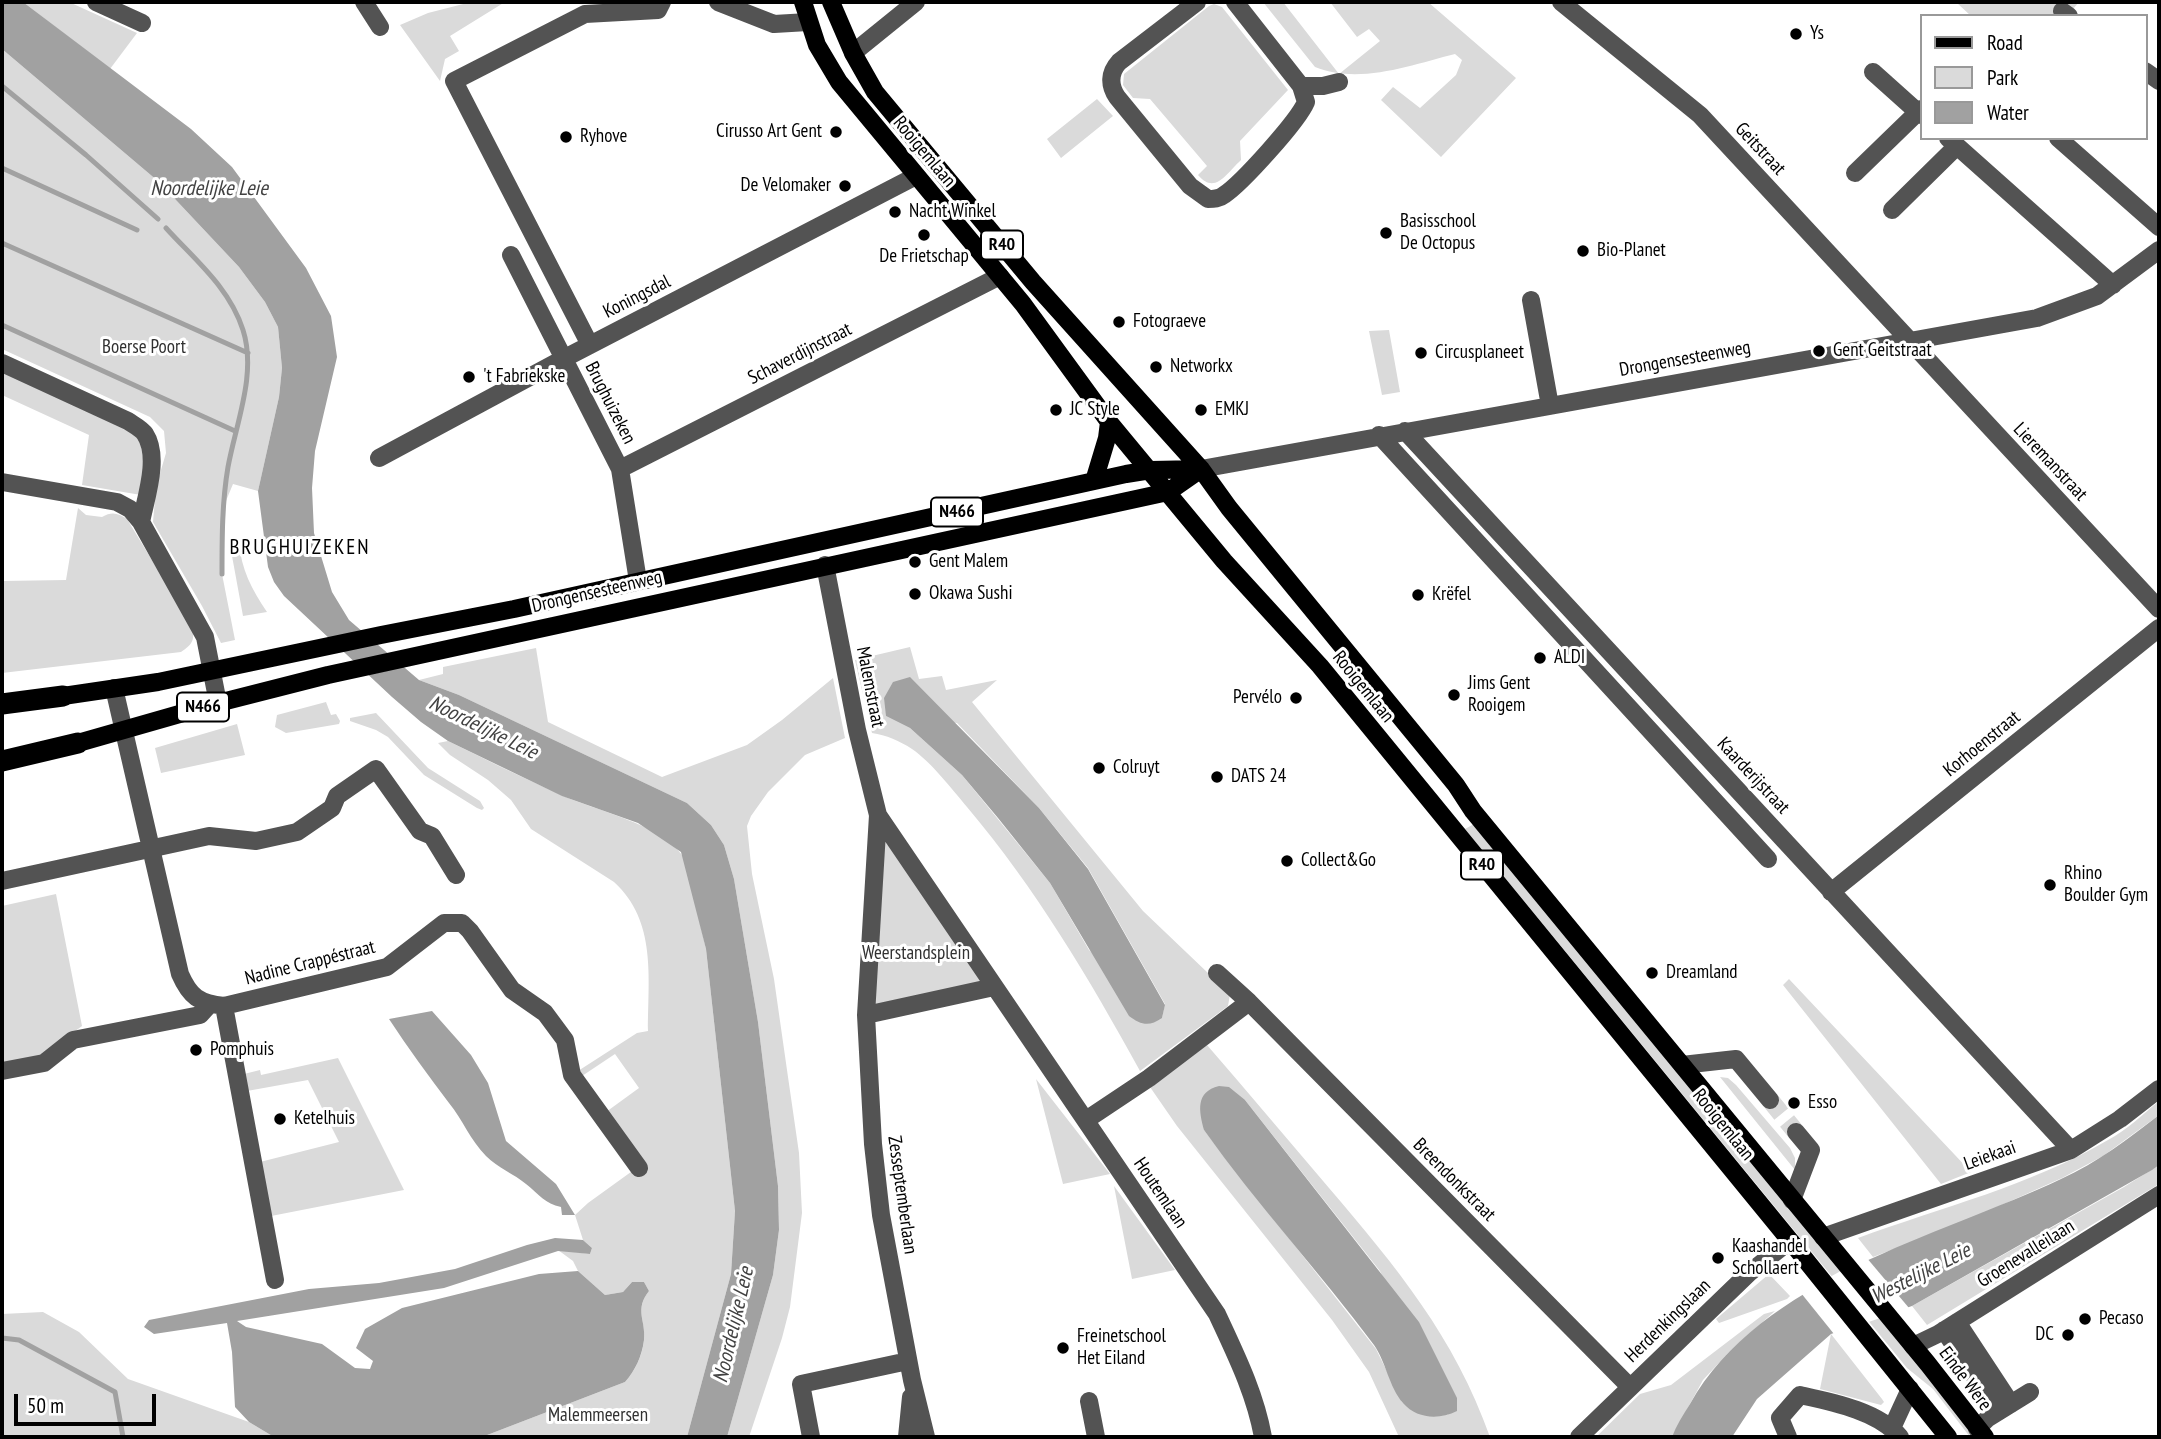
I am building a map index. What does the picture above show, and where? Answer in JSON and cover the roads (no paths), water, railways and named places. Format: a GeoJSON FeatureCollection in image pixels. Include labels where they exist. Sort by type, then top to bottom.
{"type":"FeatureCollection","features":[{"type":"Feature","properties":{"kind":"highway","name":"Drongensesteenweg"},"geometry":{"type":"LineString","coordinates":[[2,704],[63,696]]}},
{"type":"Feature","properties":{"kind":"highway","name":"Drongensesteenweg"},"geometry":{"type":"LineString","coordinates":[[2,761],[78,743]]}},
{"type":"Feature","properties":{"kind":"main road","name":"Rooigemlaan"},"geometry":{"type":"LineString","coordinates":[[803,2],[808,22],[829,67],[1000,276],[1109,422],[1224,561],[1320,666],[1910,1388]]}},
{"type":"Feature","properties":{"kind":"main road","name":"Rooigemlaan"},"geometry":{"type":"LineString","coordinates":[[831,2],[853,53],[875,92],[1032,282],[1201,469],[1229,508],[1456,785],[1473,811],[1913,1346]]}},
{"type":"Feature","properties":{"kind":"main road"},"geometry":{"type":"LineString","coordinates":[[1094,481],[1109,422]]}},
{"type":"Feature","properties":{"kind":"main road","name":"Drongensesteenweg"},"geometry":{"type":"LineString","coordinates":[[63,696],[213,671],[514,610],[1094,481],[1151,470],[1201,469]]}},
{"type":"Feature","properties":{"kind":"main road","name":"Drongensesteenweg"},"geometry":{"type":"LineString","coordinates":[[78,743],[328,675],[1168,492],[1201,469]]}},
{"type":"Feature","properties":{"kind":"main road"},"geometry":{"type":"LineString","coordinates":[[821,543],[825,565]]}},
{"type":"Feature","properties":{"kind":"main road"},"geometry":{"type":"LineString","coordinates":[[638,581],[641,605]]}},
{"type":"Feature","properties":{"kind":"main road","name":"Einde Were"},"geometry":{"type":"LineString","coordinates":[[1913,1346],[1981,1433]]}},
{"type":"Feature","properties":{"kind":"main road","name":"R40"},"geometry":{"type":"LineString","coordinates":[[1910,1388],[1948,1437]]}},
{"type":"Feature","properties":{"kind":"street"},"geometry":{"type":"LineString","coordinates":[[96,2],[142,23]]}},
{"type":"Feature","properties":{"kind":"street"},"geometry":{"type":"LineString","coordinates":[[364,2],[380,27]]}},
{"type":"Feature","properties":{"kind":"street"},"geometry":{"type":"LineString","coordinates":[[590,345],[454,81],[585,14],[658,10],[662,2]]}},
{"type":"Feature","properties":{"kind":"street"},"geometry":{"type":"LineString","coordinates":[[718,2],[775,24],[808,22]]}},
{"type":"Feature","properties":{"kind":"street"},"geometry":{"type":"LineString","coordinates":[[853,53],[916,2]]}},
{"type":"Feature","properties":{"kind":"street"},"geometry":{"type":"LineString","coordinates":[[1195,2],[1119,62],[1114,68],[1111,83],[1116,97],[1201,196],[1215,200],[1224,196],[1290,126],[1306,102],[1301,86],[1235,2]]}},
{"type":"Feature","properties":{"kind":"street","name":"Geitstraat"},"geometry":{"type":"LineString","coordinates":[[1561,2],[1700,115],[1911,342]]}},
{"type":"Feature","properties":{"kind":"street"},"geometry":{"type":"LineString","coordinates":[[1855,173],[1920,112],[1873,72]]}},
{"type":"Feature","properties":{"kind":"street"},"geometry":{"type":"LineString","coordinates":[[1301,86],[1323,86],[1339,82]]}},
{"type":"Feature","properties":{"kind":"street"},"geometry":{"type":"LineString","coordinates":[[2060,140],[2159,227]]}},
{"type":"Feature","properties":{"kind":"street"},"geometry":{"type":"LineString","coordinates":[[1892,209],[1953,142],[2113,285]]}},
{"type":"Feature","properties":{"kind":"street","name":"Koningsdal"},"geometry":{"type":"LineString","coordinates":[[379,458],[563,359],[916,176]]}},
{"type":"Feature","properties":{"kind":"street","name":"Drongensesteenweg"},"geometry":{"type":"LineString","coordinates":[[1201,469],[2037,318],[2097,296],[2159,250]]}},
{"type":"Feature","properties":{"kind":"street","name":"Brughuizeken"},"geometry":{"type":"LineString","coordinates":[[511,255],[620,469],[638,581]]}},
{"type":"Feature","properties":{"kind":"street","name":"Schaverdijnstraat"},"geometry":{"type":"LineString","coordinates":[[620,469],[1000,276]]}},
{"type":"Feature","properties":{"kind":"street"},"geometry":{"type":"LineString","coordinates":[[1531,300],[1550,405]]}},
{"type":"Feature","properties":{"kind":"street","name":"Lieremanstraat"},"geometry":{"type":"LineString","coordinates":[[1911,342],[2159,609]]}},
{"type":"Feature","properties":{"kind":"street"},"geometry":{"type":"LineString","coordinates":[[2,363],[128,421],[144,432],[150,445],[151,464],[141,522]]}},
{"type":"Feature","properties":{"kind":"street","name":"Kaarderijstraat"},"geometry":{"type":"LineString","coordinates":[[1405,431],[2071,1150]]}},
{"type":"Feature","properties":{"kind":"street"},"geometry":{"type":"LineString","coordinates":[[1379,435],[1768,859]]}},
{"type":"Feature","properties":{"kind":"street"},"geometry":{"type":"LineString","coordinates":[[2,482],[117,502],[130,509],[141,522],[197,619],[205,637],[218,703]]}},
{"type":"Feature","properties":{"kind":"street","name":"Malemstraat"},"geometry":{"type":"LineString","coordinates":[[825,565],[856,730],[878,815]]}},
{"type":"Feature","properties":{"kind":"street","name":"Korhoenstraat"},"geometry":{"type":"LineString","coordinates":[[1831,892],[2159,628]]}},
{"type":"Feature","properties":{"kind":"street"},"geometry":{"type":"LineString","coordinates":[[114,688],[180,974],[187,990],[196,998],[217,1005]]}},
{"type":"Feature","properties":{"kind":"street"},"geometry":{"type":"LineString","coordinates":[[2,881],[209,836],[256,841],[297,832],[332,808],[337,796],[376,769],[420,831],[432,836],[456,876]]}},
{"type":"Feature","properties":{"kind":"street"},"geometry":{"type":"LineString","coordinates":[[878,815],[994,987],[866,1015],[878,815]]}},
{"type":"Feature","properties":{"kind":"street","name":"Nadine Crappéstraat"},"geometry":{"type":"LineString","coordinates":[[2,1071],[44,1063],[73,1040],[200,1015],[217,1005],[387,967],[444,923],[462,923],[512,990],[545,1013],[565,1040],[572,1075],[639,1168]]}},
{"type":"Feature","properties":{"kind":"street","name":"Breendonkstraat"},"geometry":{"type":"LineString","coordinates":[[1217,972],[1630,1387]]}},
{"type":"Feature","properties":{"kind":"street","name":"Houtemlaan"},"geometry":{"type":"LineString","coordinates":[[994,987],[1217,1314],[1258,1407],[1264,1437]]}},
{"type":"Feature","properties":{"kind":"street"},"geometry":{"type":"LineString","coordinates":[[1086,1120],[1149,1078],[1249,1002]]}},
{"type":"Feature","properties":{"kind":"street","name":"Nadine Crappéstraat"},"geometry":{"type":"LineString","coordinates":[[217,1005],[273,1272]]}},
{"type":"Feature","properties":{"kind":"street","name":"Zesseptemberlaan"},"geometry":{"type":"LineString","coordinates":[[866,1015],[873,1144],[881,1215],[908,1361],[926,1437]]}},
{"type":"Feature","properties":{"kind":"street"},"geometry":{"type":"LineString","coordinates":[[1682,1065],[1737,1059],[1770,1100]]}},
{"type":"Feature","properties":{"kind":"street","name":"Leiekaai"},"geometry":{"type":"LineString","coordinates":[[1823,1237],[2071,1150],[2120,1119],[2159,1089]]}},
{"type":"Feature","properties":{"kind":"street"},"geometry":{"type":"LineString","coordinates":[[1792,1200],[1811,1150],[1796,1132]]}},
{"type":"Feature","properties":{"kind":"street","name":"Groenevalleilaan"},"geometry":{"type":"LineString","coordinates":[[1913,1346],[1950,1326],[2159,1195]]}},
{"type":"Feature","properties":{"kind":"street","name":"Herdenkingslaan"},"geometry":{"type":"LineString","coordinates":[[1579,1437],[1749,1273],[1782,1247],[1792,1243]]}},
{"type":"Feature","properties":{"kind":"street"},"geometry":{"type":"LineString","coordinates":[[1950,1326],[2004,1408]]}},
{"type":"Feature","properties":{"kind":"street"},"geometry":{"type":"LineString","coordinates":[[811,1437],[800,1384],[908,1361]]}},
{"type":"Feature","properties":{"kind":"street","name":"Zesseptemberlaan"},"geometry":{"type":"LineString","coordinates":[[907,1437],[912,1380]]}},
{"type":"Feature","properties":{"kind":"street"},"geometry":{"type":"LineString","coordinates":[[1788,1437],[1780,1418],[1800,1395],[1844,1405],[1896,1432],[1910,1388]]}},
{"type":"Feature","properties":{"kind":"street"},"geometry":{"type":"LineString","coordinates":[[1981,1433],[2004,1408],[2030,1392]]}},
{"type":"Feature","properties":{"kind":"street"},"geometry":{"type":"LineString","coordinates":[[1089,1401],[1096,1437]]}},
{"type":"Feature","properties":{"kind":"water","name":"Noordelijke Leie"},"geometry":{"type":"Polygon","coordinates":[[[2,2],[23,2],[191,129],[232,167],[306,268],[331,316],[337,357],[315,451],[312,488],[314,533],[332,592],[349,620],[419,680],[459,695],[687,803],[711,825],[724,845],[734,879],[758,1022],[778,1186],[779,1230],[773,1275],[727,1437],[687,1437],[731,1274],[735,1211],[706,949],[681,852],[638,823],[562,796],[448,741],[392,697],[284,596],[268,567],[258,491],[279,397],[282,368],[278,327],[265,302],[239,267],[159,182],[2,49],[2,2]]]}},
{"type":"Feature","properties":{"kind":"water"},"geometry":{"type":"Polygon","coordinates":[[[910,677],[1039,808],[1088,869],[1165,1005],[1162,1018],[1145,1024],[1129,1016],[1050,883],[998,818],[962,775],[910,728],[886,716],[884,698],[893,682],[910,677]]]}},
{"type":"Feature","properties":{"kind":"water"},"geometry":{"type":"Polygon","coordinates":[[[432,1011],[471,1055],[488,1083],[506,1141],[556,1184],[575,1215],[562,1215],[561,1207],[546,1201],[486,1156],[389,1019],[432,1011]]]}},
{"type":"Feature","properties":{"kind":"water"},"geometry":{"type":"Polygon","coordinates":[[[1229,1087],[1245,1100],[1419,1322],[1457,1398],[1457,1411],[1436,1417],[1421,1415],[1398,1397],[1374,1345],[1204,1130],[1200,1109],[1202,1098],[1211,1089],[1229,1087]]]}},
{"type":"Feature","properties":{"kind":"water","name":"Westelijke Leie"},"geometry":{"type":"Polygon","coordinates":[[[2159,1115],[2159,1165],[2152,1170],[1912,1306],[1831,1334],[1757,1399],[1732,1437],[1672,1437],[1690,1404],[1721,1361],[1761,1324],[1806,1293],[1908,1242],[2074,1173],[2112,1150],[2159,1115]]]}},
{"type":"Feature","properties":{"kind":"water"},"geometry":{"type":"Polygon","coordinates":[[[555,1238],[583,1240],[592,1248],[590,1254],[558,1251],[444,1288],[237,1321],[246,1327],[322,1344],[355,1368],[370,1369],[373,1361],[356,1348],[365,1329],[402,1308],[539,1274],[578,1271],[605,1295],[623,1292],[632,1282],[644,1282],[649,1291],[641,1310],[643,1346],[638,1363],[625,1382],[482,1437],[274,1437],[249,1422],[235,1407],[232,1352],[227,1323],[154,1334],[144,1327],[149,1320],[309,1289],[379,1283],[455,1269],[555,1238]]]}},
{"type":"Feature","properties":{"kind":"waterway"},"geometry":{"type":"LineString","coordinates":[[2,86],[158,219]]}},
{"type":"Feature","properties":{"kind":"waterway"},"geometry":{"type":"LineString","coordinates":[[2,168],[137,230]]}},
{"type":"Feature","properties":{"kind":"waterway"},"geometry":{"type":"LineString","coordinates":[[166,228],[210,275],[229,300],[243,330],[247,347],[247,381],[225,493],[222,574]]}},
{"type":"Feature","properties":{"kind":"waterway"},"geometry":{"type":"LineString","coordinates":[[2,243],[248,353]]}},
{"type":"Feature","properties":{"kind":"waterway"},"geometry":{"type":"LineString","coordinates":[[2,325],[235,431]]}},
{"type":"Feature","properties":{"kind":"waterway"},"geometry":{"type":"LineString","coordinates":[[2,1338],[19,1340],[115,1392],[123,1437]]}},
{"type":"Feature","properties":{"kind":"tunnel"},"geometry":{"type":"LineString","coordinates":[[1770,1100],[1796,1132]]}},
{"type":"Feature","properties":{"kind":"place","name":"Ys"},"geometry":{"type":"Point","coordinates":[1796,34]}},
{"type":"Feature","properties":{"kind":"place","name":"Cirusso Art Gent"},"geometry":{"type":"Point","coordinates":[836,132]}},
{"type":"Feature","properties":{"kind":"place","name":"Ryhove"},"geometry":{"type":"Point","coordinates":[566,137]}},
{"type":"Feature","properties":{"kind":"place","name":"De Velomaker"},"geometry":{"type":"Point","coordinates":[845,186]}},
{"type":"Feature","properties":{"kind":"place","name":"Nacht Winkel"},"geometry":{"type":"Point","coordinates":[895,212]}},
{"type":"Feature","properties":{"kind":"place","name":"Basisschool De Octopus"},"geometry":{"type":"Point","coordinates":[1386,233]}},
{"type":"Feature","properties":{"kind":"place","name":"De Frietschap"},"geometry":{"type":"Point","coordinates":[924,235]}},
{"type":"Feature","properties":{"kind":"place","name":"Bio-Planet"},"geometry":{"type":"Point","coordinates":[1583,251]}},
{"type":"Feature","properties":{"kind":"place","name":"Fotograeve"},"geometry":{"type":"Point","coordinates":[1119,322]}},
{"type":"Feature","properties":{"kind":"place","name":"Gent Geitstraat"},"geometry":{"type":"Point","coordinates":[1819,351]}},
{"type":"Feature","properties":{"kind":"place","name":"Circusplaneet"},"geometry":{"type":"Point","coordinates":[1421,353]}},
{"type":"Feature","properties":{"kind":"place","name":"Networkx"},"geometry":{"type":"Point","coordinates":[1156,367]}},
{"type":"Feature","properties":{"kind":"place","name":"'t Fabriekske"},"geometry":{"type":"Point","coordinates":[469,377]}},
{"type":"Feature","properties":{"kind":"place","name":"JC Style"},"geometry":{"type":"Point","coordinates":[1056,410]}},
{"type":"Feature","properties":{"kind":"place","name":"EMKJ"},"geometry":{"type":"Point","coordinates":[1201,410]}},
{"type":"Feature","properties":{"kind":"place","name":"Gent Malem"},"geometry":{"type":"Point","coordinates":[915,562]}},
{"type":"Feature","properties":{"kind":"place","name":"Okawa Sushi"},"geometry":{"type":"Point","coordinates":[915,594]}},
{"type":"Feature","properties":{"kind":"place","name":"Krëfel"},"geometry":{"type":"Point","coordinates":[1418,595]}},
{"type":"Feature","properties":{"kind":"place","name":"ALDI"},"geometry":{"type":"Point","coordinates":[1540,658]}},
{"type":"Feature","properties":{"kind":"place","name":"Jims Gent Rooigem"},"geometry":{"type":"Point","coordinates":[1454,695]}},
{"type":"Feature","properties":{"kind":"place","name":"Pervélo"},"geometry":{"type":"Point","coordinates":[1296,698]}},
{"type":"Feature","properties":{"kind":"place","name":"Colruyt"},"geometry":{"type":"Point","coordinates":[1099,768]}},
{"type":"Feature","properties":{"kind":"place","name":"DATS 24"},"geometry":{"type":"Point","coordinates":[1217,777]}},
{"type":"Feature","properties":{"kind":"place","name":"Collect&Go"},"geometry":{"type":"Point","coordinates":[1287,861]}},
{"type":"Feature","properties":{"kind":"place","name":"Rhino Boulder Gym"},"geometry":{"type":"Point","coordinates":[2050,885]}},
{"type":"Feature","properties":{"kind":"place","name":"Dreamland"},"geometry":{"type":"Point","coordinates":[1652,973]}},
{"type":"Feature","properties":{"kind":"place","name":"Pomphuis"},"geometry":{"type":"Point","coordinates":[196,1050]}},
{"type":"Feature","properties":{"kind":"place","name":"Esso"},"geometry":{"type":"Point","coordinates":[1794,1103]}},
{"type":"Feature","properties":{"kind":"place","name":"Ketelhuis"},"geometry":{"type":"Point","coordinates":[280,1119]}},
{"type":"Feature","properties":{"kind":"place","name":"Kaashandel Schollaert"},"geometry":{"type":"Point","coordinates":[1718,1258]}},
{"type":"Feature","properties":{"kind":"place","name":"Pecaso"},"geometry":{"type":"Point","coordinates":[2085,1319]}},
{"type":"Feature","properties":{"kind":"place","name":"DC"},"geometry":{"type":"Point","coordinates":[2068,1335]}},
{"type":"Feature","properties":{"kind":"place","name":"Freinetschool Het Eiland"},"geometry":{"type":"Point","coordinates":[1063,1348]}},
{"type":"Feature","properties":{"kind":"district","name":"BRUGHUIZEKEN"},"geometry":{"type":"Point","coordinates":[300,548]}},
{"type":"Feature","properties":{"kind":"park label","name":"Boerse Poort"},"geometry":{"type":"Point","coordinates":[144,348]}},
{"type":"Feature","properties":{"kind":"park label","name":"Weerstandsplein"},"geometry":{"type":"Point","coordinates":[916,954]}},
{"type":"Feature","properties":{"kind":"park label","name":"Malemmeersen"},"geometry":{"type":"Point","coordinates":[598,1416]}}]}
